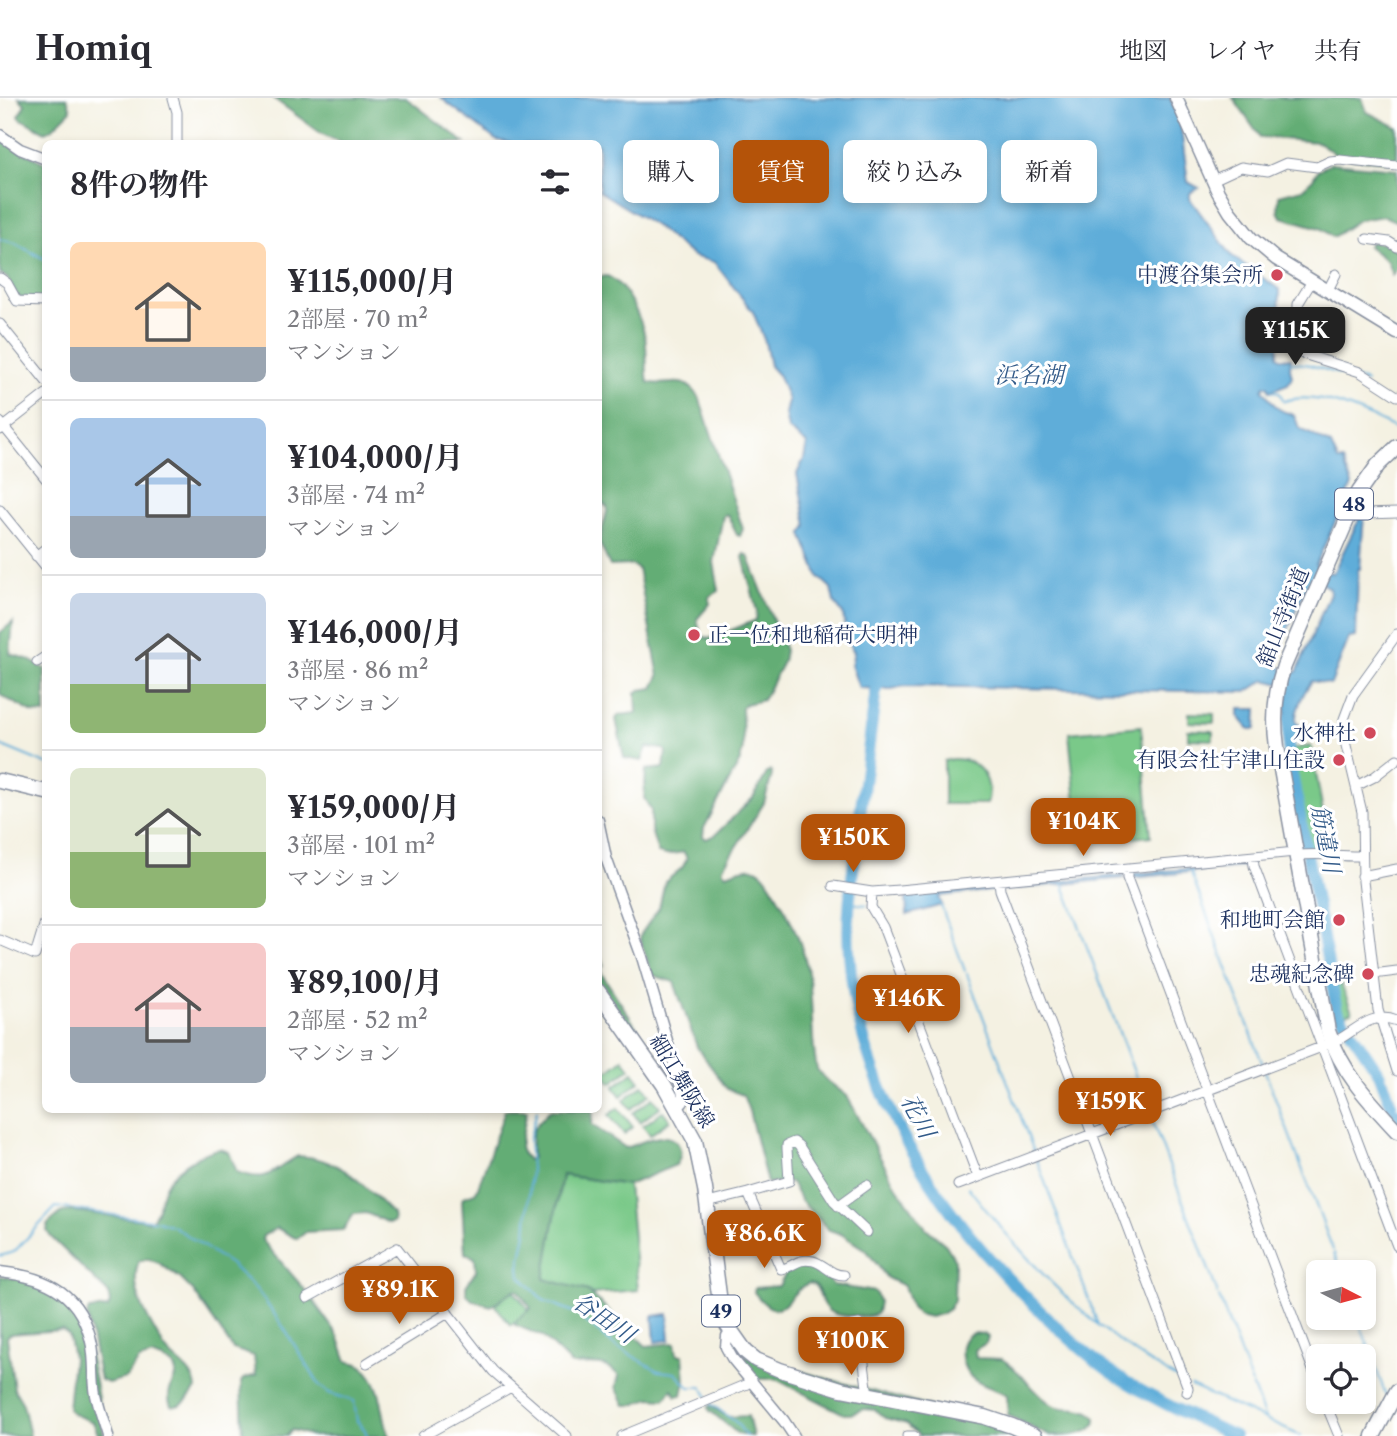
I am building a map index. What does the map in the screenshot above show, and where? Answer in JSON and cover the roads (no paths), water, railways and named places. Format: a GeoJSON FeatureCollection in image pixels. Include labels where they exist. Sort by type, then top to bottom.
{"type":"FeatureCollection","features":[{"type":"Feature","properties":{"kind":"main road"},"geometry":{"type":"LineString","coordinates":[[1176,98],[1230,212],[1251,238],[1267,253],[1397,333]]}},
{"type":"Feature","properties":{"kind":"main road","name":"舘山寺街道"},"geometry":{"type":"LineString","coordinates":[[1397,447],[1365,482],[1283,667],[1275,716],[1275,736],[1301,854],[1326,1021],[1327,1045],[1354,1083],[1397,1131]]}},
{"type":"Feature","properties":{"kind":"main road"},"geometry":{"type":"LineString","coordinates":[[0,780],[42,791]]}},
{"type":"Feature","properties":{"kind":"main road","name":"細江舞阪線"},"geometry":{"type":"LineString","coordinates":[[602,997],[678,1107],[695,1140],[707,1203],[721,1310],[731,1333],[746,1352],[762,1363],[816,1383],[985,1417],[1035,1436]]}},
{"type":"Feature","properties":{"kind":"main road"},"geometry":{"type":"LineString","coordinates":[[1373,1436],[1397,1391]]}},
{"type":"Feature","properties":{"kind":"street"},"geometry":{"type":"LineString","coordinates":[[173,98],[177,112],[177,140]]}},
{"type":"Feature","properties":{"kind":"street"},"geometry":{"type":"LineString","coordinates":[[0,135],[20,149],[42,157]]}},
{"type":"Feature","properties":{"kind":"street"},"geometry":{"type":"LineString","coordinates":[[1213,180],[1241,167],[1268,171],[1293,162],[1317,167],[1340,160],[1397,166]]}},
{"type":"Feature","properties":{"kind":"street"},"geometry":{"type":"LineString","coordinates":[[1367,239],[1389,242],[1397,247]]}},
{"type":"Feature","properties":{"kind":"street"},"geometry":{"type":"LineString","coordinates":[[1328,290],[1336,274]]}},
{"type":"Feature","properties":{"kind":"street"},"geometry":{"type":"LineString","coordinates":[[0,278],[7,283],[17,301],[42,302]]}},
{"type":"Feature","properties":{"kind":"street"},"geometry":{"type":"LineString","coordinates":[[1312,281],[1298,304],[1297,352],[1366,374],[1397,396]]}},
{"type":"Feature","properties":{"kind":"street"},"geometry":{"type":"LineString","coordinates":[[0,324],[42,376]]}},
{"type":"Feature","properties":{"kind":"street"},"geometry":{"type":"LineString","coordinates":[[42,397],[1,426],[42,474]]}},
{"type":"Feature","properties":{"kind":"street"},"geometry":{"type":"LineString","coordinates":[[0,510],[42,563]]}},
{"type":"Feature","properties":{"kind":"street"},"geometry":{"type":"LineString","coordinates":[[1366,514],[1397,513]]}},
{"type":"Feature","properties":{"kind":"street"},"geometry":{"type":"LineString","coordinates":[[36,556],[42,551]]}},
{"type":"Feature","properties":{"kind":"street"},"geometry":{"type":"LineString","coordinates":[[1397,634],[1358,688],[1344,719],[1343,741],[1362,812],[1362,876],[1379,1018],[1397,1071]]}},
{"type":"Feature","properties":{"kind":"street"},"geometry":{"type":"LineString","coordinates":[[1356,786],[1374,777],[1397,759]]}},
{"type":"Feature","properties":{"kind":"street"},"geometry":{"type":"LineString","coordinates":[[602,839],[606,858],[638,943],[684,1094],[683,1102],[678,1107]]}},
{"type":"Feature","properties":{"kind":"street"},"geometry":{"type":"LineString","coordinates":[[832,886],[871,891],[1253,857],[1301,854],[1362,856]]}},
{"type":"Feature","properties":{"kind":"street"},"geometry":{"type":"LineString","coordinates":[[1253,857],[1254,866],[1327,1045],[1397,1246]]}},
{"type":"Feature","properties":{"kind":"street"},"geometry":{"type":"LineString","coordinates":[[1126,869],[1127,878],[1306,1351]]}},
{"type":"Feature","properties":{"kind":"street"},"geometry":{"type":"LineString","coordinates":[[1362,876],[1397,869]]}},
{"type":"Feature","properties":{"kind":"street"},"geometry":{"type":"LineString","coordinates":[[999,881],[1000,890],[1188,1388],[1187,1392]]}},
{"type":"Feature","properties":{"kind":"street"},"geometry":{"type":"LineString","coordinates":[[871,891],[871,908],[883,927],[978,1177]]}},
{"type":"Feature","properties":{"kind":"street"},"geometry":{"type":"LineString","coordinates":[[0,940],[35,955],[42,932]]}},
{"type":"Feature","properties":{"kind":"street"},"geometry":{"type":"LineString","coordinates":[[1373,974],[1397,971]]}},
{"type":"Feature","properties":{"kind":"street"},"geometry":{"type":"LineString","coordinates":[[958,1185],[1327,1045],[1351,1034],[1362,1023],[1379,1018],[1397,1021]]}},
{"type":"Feature","properties":{"kind":"street"},"geometry":{"type":"LineString","coordinates":[[707,1203],[789,1181],[791,1178],[787,1149],[788,1145],[794,1142],[838,1206],[867,1232]]}},
{"type":"Feature","properties":{"kind":"street"},"geometry":{"type":"LineString","coordinates":[[838,1206],[867,1185]]}},
{"type":"Feature","properties":{"kind":"street"},"geometry":{"type":"LineString","coordinates":[[748,1193],[780,1269],[786,1269],[797,1261],[811,1261],[835,1275],[844,1275]]}},
{"type":"Feature","properties":{"kind":"street"},"geometry":{"type":"LineString","coordinates":[[307,1298],[397,1248],[493,1371],[567,1436]]}},
{"type":"Feature","properties":{"kind":"street"},"geometry":{"type":"LineString","coordinates":[[0,1272],[27,1275],[51,1284],[78,1310],[92,1346],[96,1394],[108,1436]]}},
{"type":"Feature","properties":{"kind":"street"},"geometry":{"type":"LineString","coordinates":[[367,1363],[448,1313]]}},
{"type":"Feature","properties":{"kind":"street"},"geometry":{"type":"LineString","coordinates":[[847,1326],[859,1324],[868,1395]]}},
{"type":"Feature","properties":{"kind":"street"},"geometry":{"type":"LineString","coordinates":[[731,1333],[726,1339],[729,1352],[794,1436]]}},
{"type":"Feature","properties":{"kind":"street"},"geometry":{"type":"LineString","coordinates":[[622,1436],[751,1380]]}},
{"type":"Feature","properties":{"kind":"street"},"geometry":{"type":"LineString","coordinates":[[423,1436],[511,1387]]}},
{"type":"Feature","properties":{"kind":"street"},"geometry":{"type":"LineString","coordinates":[[1330,1414],[1339,1436]]}},
{"type":"Feature","properties":{"kind":"street"},"geometry":{"type":"LineString","coordinates":[[907,1436],[914,1436]]}},
{"type":"Feature","properties":{"kind":"water","name":"浜名湖"},"geometry":{"type":"Polygon","coordinates":[[[441,98],[1170,98],[1180,121],[1188,182],[1199,188],[1190,193],[1190,199],[1232,256],[1280,290],[1278,356],[1291,358],[1292,377],[1288,384],[1270,391],[1265,385],[1263,390],[1277,407],[1293,415],[1299,428],[1331,445],[1338,461],[1343,461],[1352,485],[1316,564],[1320,568],[1333,573],[1361,515],[1364,515],[1358,569],[1356,637],[1349,638],[1331,684],[1312,681],[1305,691],[1295,722],[1301,726],[1300,731],[1296,734],[1285,733],[1286,703],[1281,701],[1287,699],[1288,692],[1281,684],[1265,680],[1246,692],[904,686],[892,689],[859,688],[851,665],[854,652],[847,640],[843,614],[834,602],[831,588],[819,577],[802,534],[807,526],[797,474],[807,444],[788,429],[785,414],[788,400],[779,376],[770,366],[765,342],[753,312],[714,262],[693,256],[654,225],[602,193],[602,140],[496,140],[441,98]],[[1316,580],[1308,583],[1274,663],[1288,671],[1297,672],[1330,593],[1329,588],[1316,580]]]}},
{"type":"Feature","properties":{"kind":"water"},"geometry":{"type":"Polygon","coordinates":[[[1239,709],[1257,709],[1256,729],[1249,729],[1239,717],[1239,709]]]}},
{"type":"Feature","properties":{"kind":"water"},"geometry":{"type":"Polygon","coordinates":[[[1249,863],[1249,866],[1130,878],[1131,874],[1249,863]]]}},
{"type":"Feature","properties":{"kind":"water"},"geometry":{"type":"Polygon","coordinates":[[[1123,875],[1125,878],[1003,890],[1003,887],[1123,875]]]}},
{"type":"Feature","properties":{"kind":"water"},"geometry":{"type":"Polygon","coordinates":[[[995,887],[998,890],[939,896],[942,905],[907,915],[906,896],[995,887]]]}},
{"type":"Feature","properties":{"kind":"water"},"geometry":{"type":"Polygon","coordinates":[[[668,1314],[670,1340],[655,1342],[653,1316],[668,1314]]]}},
{"type":"Feature","properties":{"kind":"waterway"},"geometry":{"type":"LineString","coordinates":[[0,239],[15,243],[42,258]]}},
{"type":"Feature","properties":{"kind":"waterway"},"geometry":{"type":"LineString","coordinates":[[1291,362],[1366,382]]}},
{"type":"Feature","properties":{"kind":"waterway"},"geometry":{"type":"LineString","coordinates":[[1272,391],[1279,392],[1284,401],[1298,398],[1342,405],[1397,429]]}},
{"type":"Feature","properties":{"kind":"waterway","name":"花川"},"geometry":{"type":"LineString","coordinates":[[878,674],[852,876],[848,937],[855,1002],[867,1051],[885,1098],[906,1142],[932,1185],[994,1264],[1048,1319],[1087,1354],[1123,1380],[1169,1406],[1234,1436]]}},
{"type":"Feature","properties":{"kind":"waterway","name":"筋違川"},"geometry":{"type":"LineString","coordinates":[[1289,719],[1288,753],[1337,1011],[1379,1073],[1391,1104]]}},
{"type":"Feature","properties":{"kind":"waterway","name":"谷田川"},"geometry":{"type":"LineString","coordinates":[[0,745],[42,762]]}},
{"type":"Feature","properties":{"kind":"waterway"},"geometry":{"type":"LineString","coordinates":[[1190,870],[1263,1065]]}},
{"type":"Feature","properties":{"kind":"waterway"},"geometry":{"type":"LineString","coordinates":[[1063,883],[1080,928]]}},
{"type":"Feature","properties":{"kind":"waterway"},"geometry":{"type":"LineString","coordinates":[[850,903],[867,905]]}},
{"type":"Feature","properties":{"kind":"waterway"},"geometry":{"type":"LineString","coordinates":[[940,903],[965,971]]}},
{"type":"Feature","properties":{"kind":"waterway"},"geometry":{"type":"LineString","coordinates":[[1081,931],[1148,1109]]}},
{"type":"Feature","properties":{"kind":"waterway"},"geometry":{"type":"LineString","coordinates":[[967,974],[1034,1152]]}},
{"type":"Feature","properties":{"kind":"waterway"},"geometry":{"type":"LineString","coordinates":[[1265,1071],[1333,1250]]}},
{"type":"Feature","properties":{"kind":"waterway","name":"谷田川"},"geometry":{"type":"LineString","coordinates":[[536,1113],[529,1140],[531,1169],[520,1276],[543,1300],[576,1313],[615,1346],[659,1371],[675,1373],[689,1387],[702,1387],[707,1396]]}},
{"type":"Feature","properties":{"kind":"waterway","name":"筋違川"},"geometry":{"type":"LineString","coordinates":[[1395,1113],[1397,1117]]}},
{"type":"Feature","properties":{"kind":"waterway"},"geometry":{"type":"LineString","coordinates":[[1150,1115],[1218,1294]]}},
{"type":"Feature","properties":{"kind":"waterway"},"geometry":{"type":"LineString","coordinates":[[1036,1158],[1099,1327]]}},
{"type":"Feature","properties":{"kind":"waterway"},"geometry":{"type":"LineString","coordinates":[[968,1187],[1039,1270],[1065,1296],[1120,1342],[1182,1381]]}},
{"type":"Feature","properties":{"kind":"waterway"},"geometry":{"type":"LineString","coordinates":[[0,1256],[14,1252],[56,1207],[158,1221],[173,1226],[230,1264],[256,1289],[320,1386],[329,1393],[354,1401],[357,1421],[367,1436]]}},
{"type":"Feature","properties":{"kind":"waterway"},"geometry":{"type":"LineString","coordinates":[[1334,1253],[1337,1260]]}},
{"type":"Feature","properties":{"kind":"waterway"},"geometry":{"type":"LineString","coordinates":[[1219,1297],[1265,1419]]}},
{"type":"Feature","properties":{"kind":"waterway"},"geometry":{"type":"LineString","coordinates":[[1362,1330],[1386,1396]]}},
{"type":"Feature","properties":{"kind":"waterway"},"geometry":{"type":"LineString","coordinates":[[1191,1386],[1301,1436]]}},
{"type":"Feature","properties":{"kind":"waterway"},"geometry":{"type":"LineString","coordinates":[[710,1403],[737,1423],[746,1436]]}},
{"type":"Feature","properties":{"kind":"place","name":"中渡谷集会所"},"geometry":{"type":"Point","coordinates":[1277,275]}},
{"type":"Feature","properties":{"kind":"place","name":"正一位和地稲荷大明神"},"geometry":{"type":"Point","coordinates":[694,635]}},
{"type":"Feature","properties":{"kind":"place","name":"水神社"},"geometry":{"type":"Point","coordinates":[1370,733]}},
{"type":"Feature","properties":{"kind":"place","name":"有限会社宇津山住設"},"geometry":{"type":"Point","coordinates":[1339,760]}},
{"type":"Feature","properties":{"kind":"place","name":"和地町会館"},"geometry":{"type":"Point","coordinates":[1339,920]}},
{"type":"Feature","properties":{"kind":"place","name":"忠魂紀念碑"},"geometry":{"type":"Point","coordinates":[1368,974]}}]}
